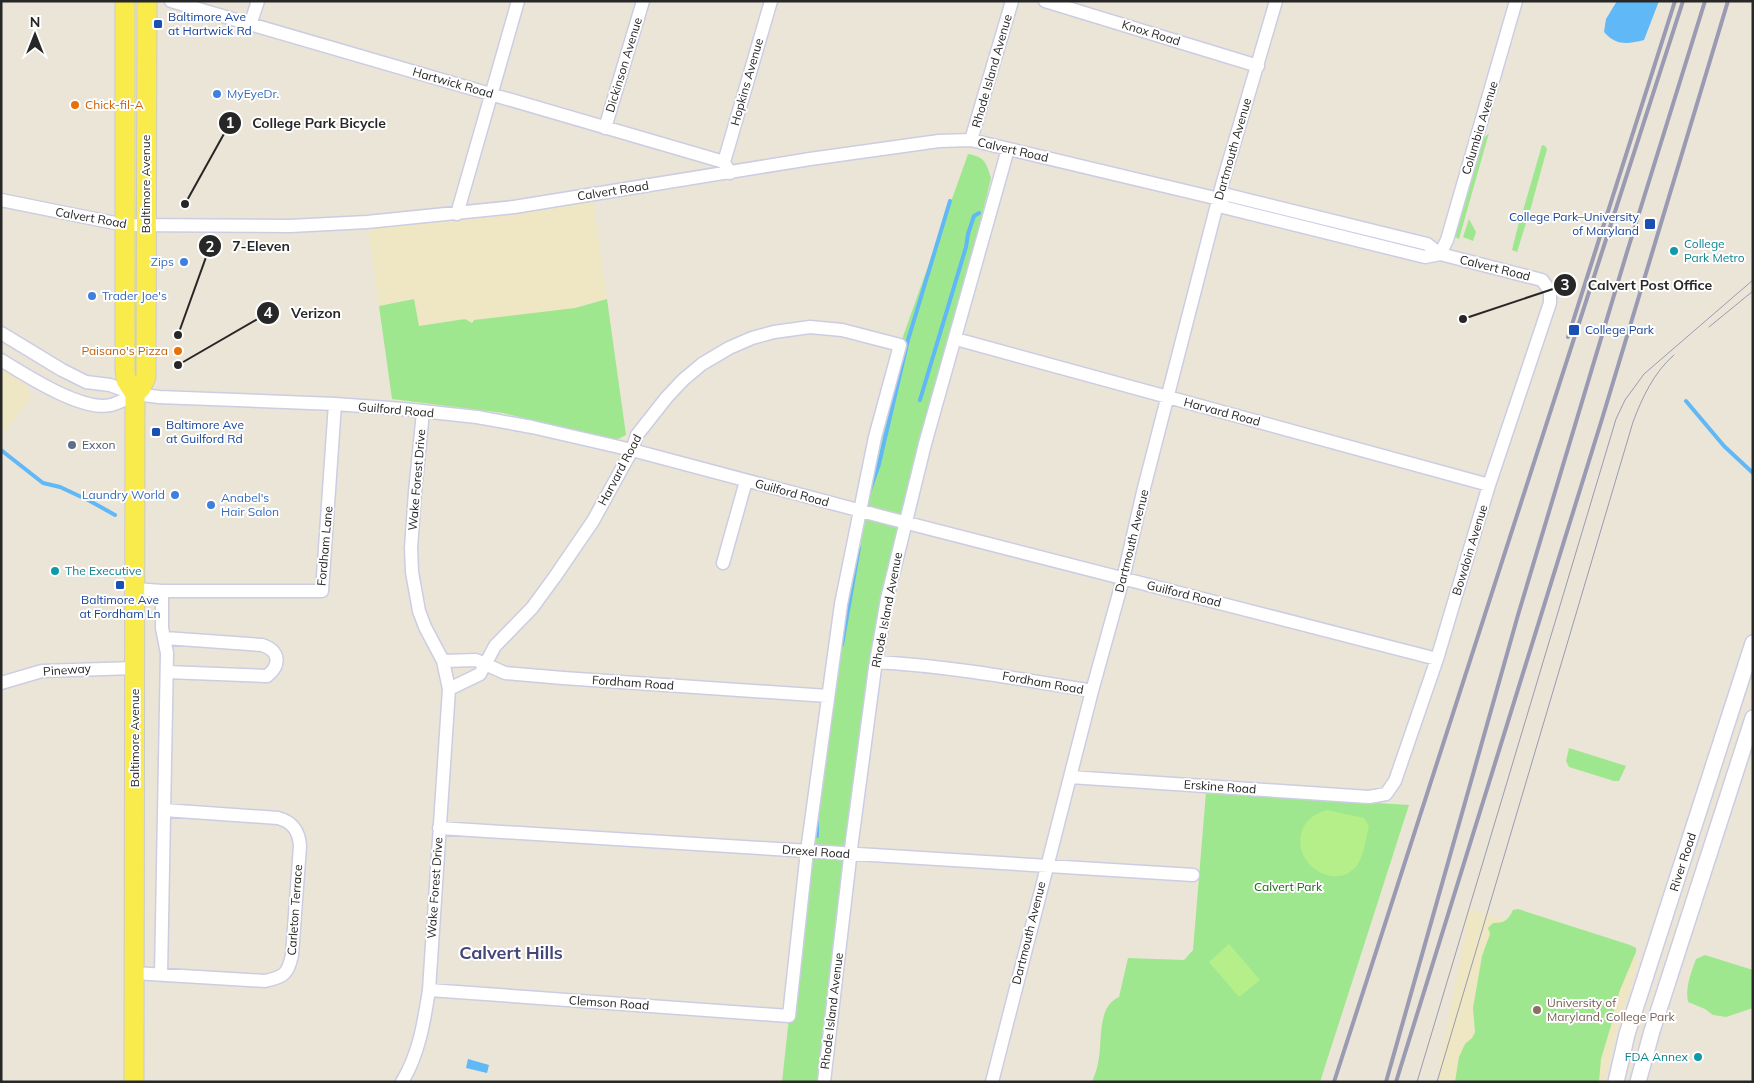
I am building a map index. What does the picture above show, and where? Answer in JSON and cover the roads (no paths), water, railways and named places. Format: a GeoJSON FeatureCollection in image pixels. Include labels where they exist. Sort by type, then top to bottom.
{"type":"FeatureCollection","features":[{"type":"Feature","properties":{"kind":"main road","name":"Baltimore Avenue"},"geometry":{"type":"LineString","coordinates":[[125,1],[126,375],[129,386],[135,394],[134,1082]]}},
{"type":"Feature","properties":{"kind":"main road","name":"Baltimore Avenue"},"geometry":{"type":"LineString","coordinates":[[135,394],[141,388],[146,376],[147,1]]}},
{"type":"Feature","properties":{"kind":"street","name":"Hartwick Road"},"geometry":{"type":"LineString","coordinates":[[171,1],[605,128],[727,168]]}},
{"type":"Feature","properties":{"kind":"street"},"geometry":{"type":"LineString","coordinates":[[250,25],[258,1]]}},
{"type":"Feature","properties":{"kind":"street"},"geometry":{"type":"LineString","coordinates":[[457,214],[518,1]]}},
{"type":"Feature","properties":{"kind":"street","name":"Dickinson Avenue"},"geometry":{"type":"LineString","coordinates":[[605,128],[642,1]]}},
{"type":"Feature","properties":{"kind":"street","name":"Hopkins Avenue"},"geometry":{"type":"LineString","coordinates":[[727,168],[771,1]]}},
{"type":"Feature","properties":{"kind":"street","name":"Rhode Island Avenue"},"geometry":{"type":"LineString","coordinates":[[971,140],[1012,1]]}},
{"type":"Feature","properties":{"kind":"street","name":"Knox Road"},"geometry":{"type":"LineString","coordinates":[[1045,1],[1258,66]]}},
{"type":"Feature","properties":{"kind":"street","name":"Dartmouth Avenue"},"geometry":{"type":"LineString","coordinates":[[992,1082],[1219,199],[1276,1]]}},
{"type":"Feature","properties":{"kind":"street","name":"Columbia Avenue"},"geometry":{"type":"LineString","coordinates":[[1440,254],[1447,240],[1516,1]]}},
{"type":"Feature","properties":{"kind":"street","name":"Calvert Road"},"geometry":{"type":"LineString","coordinates":[[1,200],[125,225],[290,226],[367,222],[514,207],[727,168],[810,160],[939,141],[971,140],[1219,199],[1228,195],[1426,244],[1440,254],[1542,280],[1548,287]]}},
{"type":"Feature","properties":{"kind":"street","name":"Rhode Island Avenue"},"geometry":{"type":"LineString","coordinates":[[824,1082],[876,662],[887,599],[938,395],[956,338],[1008,149]]}},
{"type":"Feature","properties":{"kind":"street","name":"Bowdoin Avenue"},"geometry":{"type":"LineString","coordinates":[[1369,797],[1386,794],[1391,788],[1437,659],[1489,485],[1550,303],[1551,297],[1548,287]]}},
{"type":"Feature","properties":{"kind":"street","name":"Harvard Road"},"geometry":{"type":"LineString","coordinates":[[486,665],[495,646],[532,608],[567,560],[593,521],[632,450],[637,435],[667,397],[683,380],[712,358],[746,340],[774,332],[810,328],[842,330],[900,345],[874,437],[859,511]]}},
{"type":"Feature","properties":{"kind":"street","name":"Guilford Road"},"geometry":{"type":"LineString","coordinates":[[1,333],[86,382],[110,385],[135,394],[159,397],[335,404],[477,417],[518,424],[632,450],[859,511],[1437,659]]}},
{"type":"Feature","properties":{"kind":"street","name":"Harvard Road"},"geometry":{"type":"LineString","coordinates":[[956,338],[1489,485]]}},
{"type":"Feature","properties":{"kind":"street"},"geometry":{"type":"LineString","coordinates":[[1,360],[52,390],[91,404],[111,405],[135,394]]}},
{"type":"Feature","properties":{"kind":"street","name":"Fordham Lane"},"geometry":{"type":"LineString","coordinates":[[135,589],[162,591],[322,591],[335,404]]}},
{"type":"Feature","properties":{"kind":"street","name":"Wake Forest Drive"},"geometry":{"type":"LineString","coordinates":[[402,1082],[420,1039],[429,990],[449,689],[443,661],[422,619],[415,594],[412,572],[411,548],[423,412]]}},
{"type":"Feature","properties":{"kind":"street"},"geometry":{"type":"LineString","coordinates":[[722,563],[746,481]]}},
{"type":"Feature","properties":{"kind":"street"},"geometry":{"type":"LineString","coordinates":[[807,851],[841,604],[859,511]]}},
{"type":"Feature","properties":{"kind":"street"},"geometry":{"type":"LineString","coordinates":[[162,591],[162,628],[165,638],[167,672],[162,974]]}},
{"type":"Feature","properties":{"kind":"street"},"geometry":{"type":"LineString","coordinates":[[165,638],[262,646],[275,652],[277,659],[273,671],[267,676],[167,672]]}},
{"type":"Feature","properties":{"kind":"street","name":"River Road"},"geometry":{"type":"LineString","coordinates":[[1616,1082],[1627,1034],[1753,643]]}},
{"type":"Feature","properties":{"kind":"street"},"geometry":{"type":"LineString","coordinates":[[443,661],[476,660],[486,665],[480,674],[449,689]]}},
{"type":"Feature","properties":{"kind":"street","name":"Fordham Road"},"geometry":{"type":"LineString","coordinates":[[876,662],[961,669],[1092,691]]}},
{"type":"Feature","properties":{"kind":"street","name":"Fordham Road"},"geometry":{"type":"LineString","coordinates":[[486,665],[505,673],[828,696]]}},
{"type":"Feature","properties":{"kind":"street","name":"Pineway"},"geometry":{"type":"LineString","coordinates":[[1,683],[42,671],[135,668]]}},
{"type":"Feature","properties":{"kind":"street","name":"River Road"},"geometry":{"type":"LineString","coordinates":[[1638,1082],[1652,1031],[1753,718]]}},
{"type":"Feature","properties":{"kind":"street","name":"Erskine Road"},"geometry":{"type":"LineString","coordinates":[[1070,777],[1369,797]]}},
{"type":"Feature","properties":{"kind":"street","name":"Carleton Terrace"},"geometry":{"type":"LineString","coordinates":[[134,973],[265,981],[277,979],[285,974],[290,966],[300,846],[299,838],[293,825],[286,820],[278,818],[164,810]]}},
{"type":"Feature","properties":{"kind":"street","name":"Drexel Road"},"geometry":{"type":"LineString","coordinates":[[439,828],[1193,875]]}},
{"type":"Feature","properties":{"kind":"street","name":"Clemson Road"},"geometry":{"type":"LineString","coordinates":[[429,990],[789,1016],[807,851]]}},
{"type":"Feature","properties":{"kind":"water"},"geometry":{"type":"Polygon","coordinates":[[[1617,1],[1659,1],[1644,40],[1622,43],[1613,40],[1604,32],[1606,19],[1617,1]]]}},
{"type":"Feature","properties":{"kind":"water"},"geometry":{"type":"Polygon","coordinates":[[[468,1059],[489,1065],[487,1073],[466,1068],[468,1059]]]}},
{"type":"Feature","properties":{"kind":"waterway"},"geometry":{"type":"LineString","coordinates":[[869,493],[879,464],[908,340],[950,201]]}},
{"type":"Feature","properties":{"kind":"waterway"},"geometry":{"type":"LineString","coordinates":[[920,400],[966,247],[968,234],[974,216],[979,213]]}},
{"type":"Feature","properties":{"kind":"waterway"},"geometry":{"type":"LineString","coordinates":[[1686,401],[1724,446],[1753,473]]}},
{"type":"Feature","properties":{"kind":"waterway"},"geometry":{"type":"LineString","coordinates":[[1,450],[43,483],[60,487],[115,515]]}},
{"type":"Feature","properties":{"kind":"waterway"},"geometry":{"type":"LineString","coordinates":[[842,645],[859,548]]}},
{"type":"Feature","properties":{"kind":"waterway"},"geometry":{"type":"LineString","coordinates":[[817,822],[817,836]]}},
{"type":"Feature","properties":{"kind":"tram line"},"geometry":{"type":"LineString","coordinates":[[1417,1082],[1616,419],[1625,400],[1644,374],[1753,280]]}},
{"type":"Feature","properties":{"kind":"tram line"},"geometry":{"type":"LineString","coordinates":[[1709,327],[1753,291]]}},
{"type":"Feature","properties":{"kind":"tram line"},"geometry":{"type":"LineString","coordinates":[[1437,1082],[1633,422],[1649,386],[1660,369],[1674,355]]}},
{"type":"Feature","properties":{"kind":"railway"},"geometry":{"type":"LineString","coordinates":[[1568,337],[1675,1]]}},
{"type":"Feature","properties":{"kind":"railway"},"geometry":{"type":"LineString","coordinates":[[1334,1082],[1683,1]]}},
{"type":"Feature","properties":{"kind":"railway"},"geometry":{"type":"LineString","coordinates":[[1386,1082],[1518,615],[1705,1]]}},
{"type":"Feature","properties":{"kind":"railway"},"geometry":{"type":"LineString","coordinates":[[1396,1082],[1602,419],[1728,1]]}},
{"type":"Feature","properties":{"kind":"place","name":"Baltimore Ave at Hartwick Rd"},"geometry":{"type":"Point","coordinates":[158,24]}},
{"type":"Feature","properties":{"kind":"place","name":"MyEyeDr."},"geometry":{"type":"Point","coordinates":[217,94]}},
{"type":"Feature","properties":{"kind":"place","name":"Chick-fil-A"},"geometry":{"type":"Point","coordinates":[75,105]}},
{"type":"Feature","properties":{"kind":"place","name":"College Park Bicycle"},"geometry":{"type":"Point","coordinates":[185,204]}},
{"type":"Feature","properties":{"kind":"place","name":"College Park–University of Maryland"},"geometry":{"type":"Point","coordinates":[1650,224]}},
{"type":"Feature","properties":{"kind":"place","name":"College Park Metro"},"geometry":{"type":"Point","coordinates":[1674,251]}},
{"type":"Feature","properties":{"kind":"place","name":"Zips"},"geometry":{"type":"Point","coordinates":[184,262]}},
{"type":"Feature","properties":{"kind":"place","name":"Trader Joe's"},"geometry":{"type":"Point","coordinates":[92,296]}},
{"type":"Feature","properties":{"kind":"place","name":"Calvert Post Office"},"geometry":{"type":"Point","coordinates":[1463,319]}},
{"type":"Feature","properties":{"kind":"place","name":"College Park"},"geometry":{"type":"Point","coordinates":[1574,330]}},
{"type":"Feature","properties":{"kind":"place","name":"7-Eleven"},"geometry":{"type":"Point","coordinates":[178,335]}},
{"type":"Feature","properties":{"kind":"place","name":"Paisano's Pizza"},"geometry":{"type":"Point","coordinates":[178,351]}},
{"type":"Feature","properties":{"kind":"place","name":"Verizon"},"geometry":{"type":"Point","coordinates":[178,365]}},
{"type":"Feature","properties":{"kind":"place","name":"Baltimore Ave at Guilford Rd"},"geometry":{"type":"Point","coordinates":[156,432]}},
{"type":"Feature","properties":{"kind":"place","name":"Exxon"},"geometry":{"type":"Point","coordinates":[72,445]}},
{"type":"Feature","properties":{"kind":"place","name":"Laundry World"},"geometry":{"type":"Point","coordinates":[175,495]}},
{"type":"Feature","properties":{"kind":"place","name":"Anabel's Hair Salon"},"geometry":{"type":"Point","coordinates":[211,505]}},
{"type":"Feature","properties":{"kind":"place","name":"The Executive"},"geometry":{"type":"Point","coordinates":[55,571]}},
{"type":"Feature","properties":{"kind":"place","name":"Baltimore Ave at Fordham Ln"},"geometry":{"type":"Point","coordinates":[120,585]}},
{"type":"Feature","properties":{"kind":"place","name":"University of Maryland, College Park"},"geometry":{"type":"Point","coordinates":[1537,1010]}},
{"type":"Feature","properties":{"kind":"place","name":"FDA Annex"},"geometry":{"type":"Point","coordinates":[1698,1057]}},
{"type":"Feature","properties":{"kind":"district","name":"Calvert Hills"},"geometry":{"type":"Point","coordinates":[511,953]}},
{"type":"Feature","properties":{"kind":"park label","name":"Calvert Park"},"geometry":{"type":"Point","coordinates":[1288,887]}}]}
